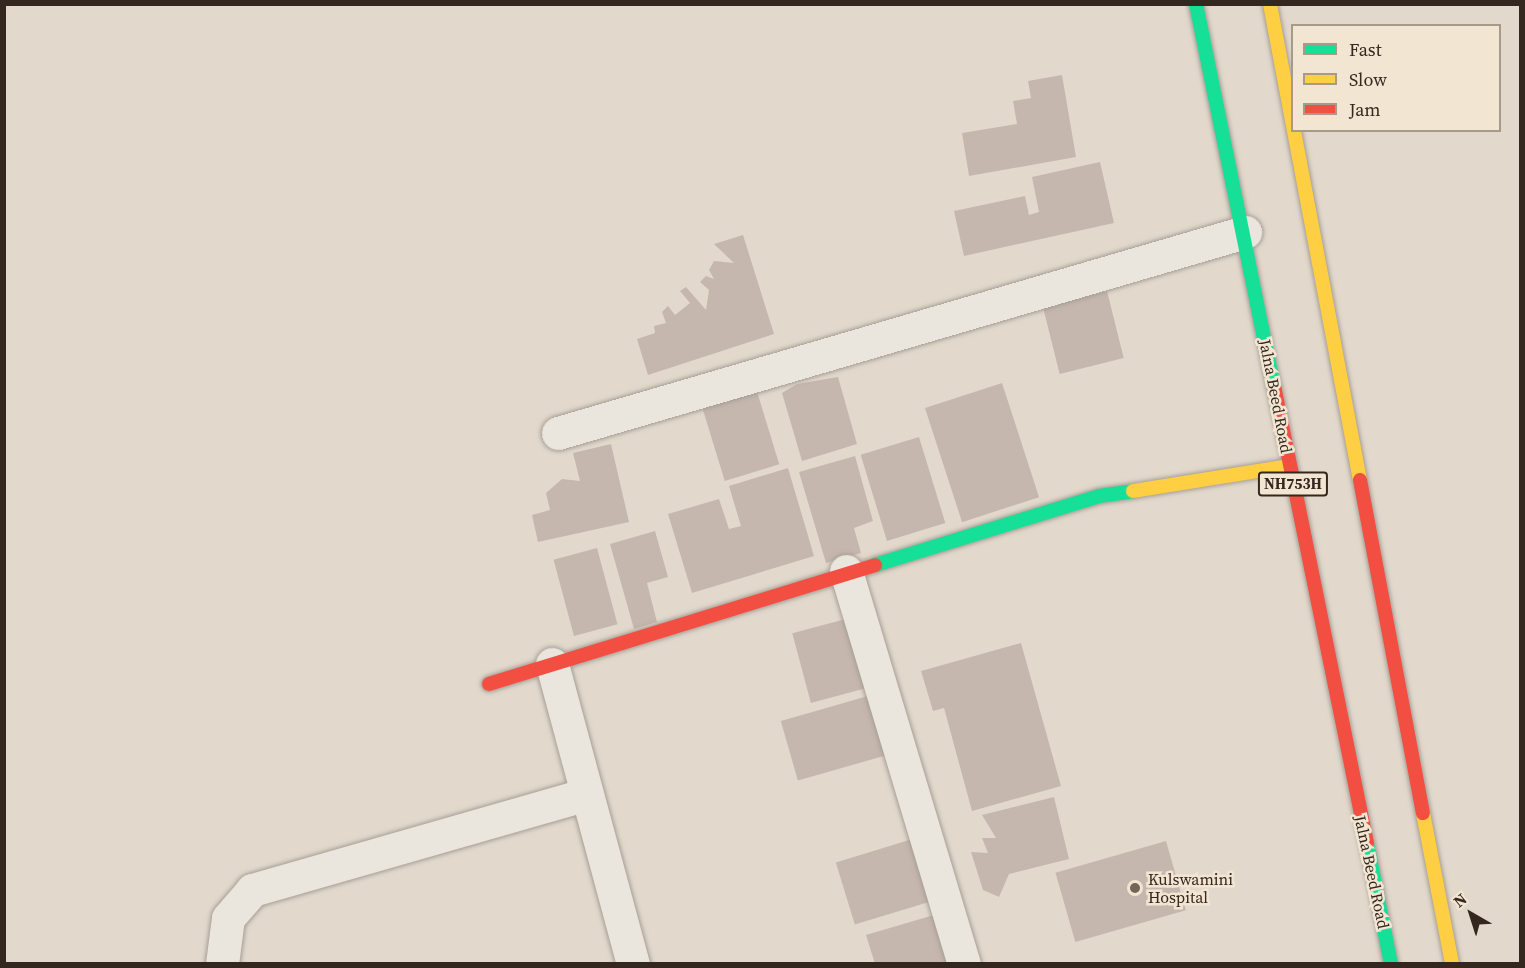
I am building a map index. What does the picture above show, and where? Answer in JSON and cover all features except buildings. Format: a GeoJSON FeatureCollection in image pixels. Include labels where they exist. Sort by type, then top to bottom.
{"type":"FeatureCollection","features":[{"type":"Feature","properties":{"kind":"main road","name":"Jalna Beed Road"},"geometry":{"type":"LineString","coordinates":[[1196,4],[1245,232],[1289,466],[1391,963]]}},
{"type":"Feature","properties":{"kind":"main road"},"geometry":{"type":"LineString","coordinates":[[1270,4],[1291,115]]}},
{"type":"Feature","properties":{"kind":"main road"},"geometry":{"type":"LineString","coordinates":[[1294,132],[1452,963]]}},
{"type":"Feature","properties":{"kind":"main road"},"geometry":{"type":"LineString","coordinates":[[489,684],[846,571],[1100,496],[1289,466]]}},
{"type":"Feature","properties":{"kind":"street"},"geometry":{"type":"LineString","coordinates":[[558,433],[1245,232]]}},
{"type":"Feature","properties":{"kind":"street"},"geometry":{"type":"LineString","coordinates":[[846,571],[964,963]]}},
{"type":"Feature","properties":{"kind":"street"},"geometry":{"type":"LineString","coordinates":[[552,664],[633,963]]}},
{"type":"Feature","properties":{"kind":"street"},"geometry":{"type":"LineString","coordinates":[[222,963],[228,918],[252,890],[587,794]]}},
{"type":"Feature","properties":{"kind":"traffic: fast"},"geometry":{"type":"LineString","coordinates":[[1196,4],[1274,386]]}},
{"type":"Feature","properties":{"kind":"traffic: fast"},"geometry":{"type":"LineString","coordinates":[[875,565],[1099,496],[1133,491]]}},
{"type":"Feature","properties":{"kind":"traffic: fast"},"geometry":{"type":"LineString","coordinates":[[1367,843],[1391,964]]}},
{"type":"Feature","properties":{"kind":"traffic: slow"},"geometry":{"type":"LineString","coordinates":[[1270,4],[1291,115]]}},
{"type":"Feature","properties":{"kind":"traffic: slow"},"geometry":{"type":"LineString","coordinates":[[1294,132],[1360,480]]}},
{"type":"Feature","properties":{"kind":"traffic: slow"},"geometry":{"type":"LineString","coordinates":[[1133,491],[1289,466]]}},
{"type":"Feature","properties":{"kind":"traffic: slow"},"geometry":{"type":"LineString","coordinates":[[1423,813],[1452,964]]}},
{"type":"Feature","properties":{"kind":"traffic: jam"},"geometry":{"type":"LineString","coordinates":[[1274,386],[1367,843]]}},
{"type":"Feature","properties":{"kind":"traffic: jam"},"geometry":{"type":"LineString","coordinates":[[1360,480],[1423,813]]}},
{"type":"Feature","properties":{"kind":"traffic: jam"},"geometry":{"type":"LineString","coordinates":[[489,684],[875,565]]}},
{"type":"Feature","properties":{"kind":"place","name":"Kulswamini Hospital"},"geometry":{"type":"Point","coordinates":[1135,888]}}]}
